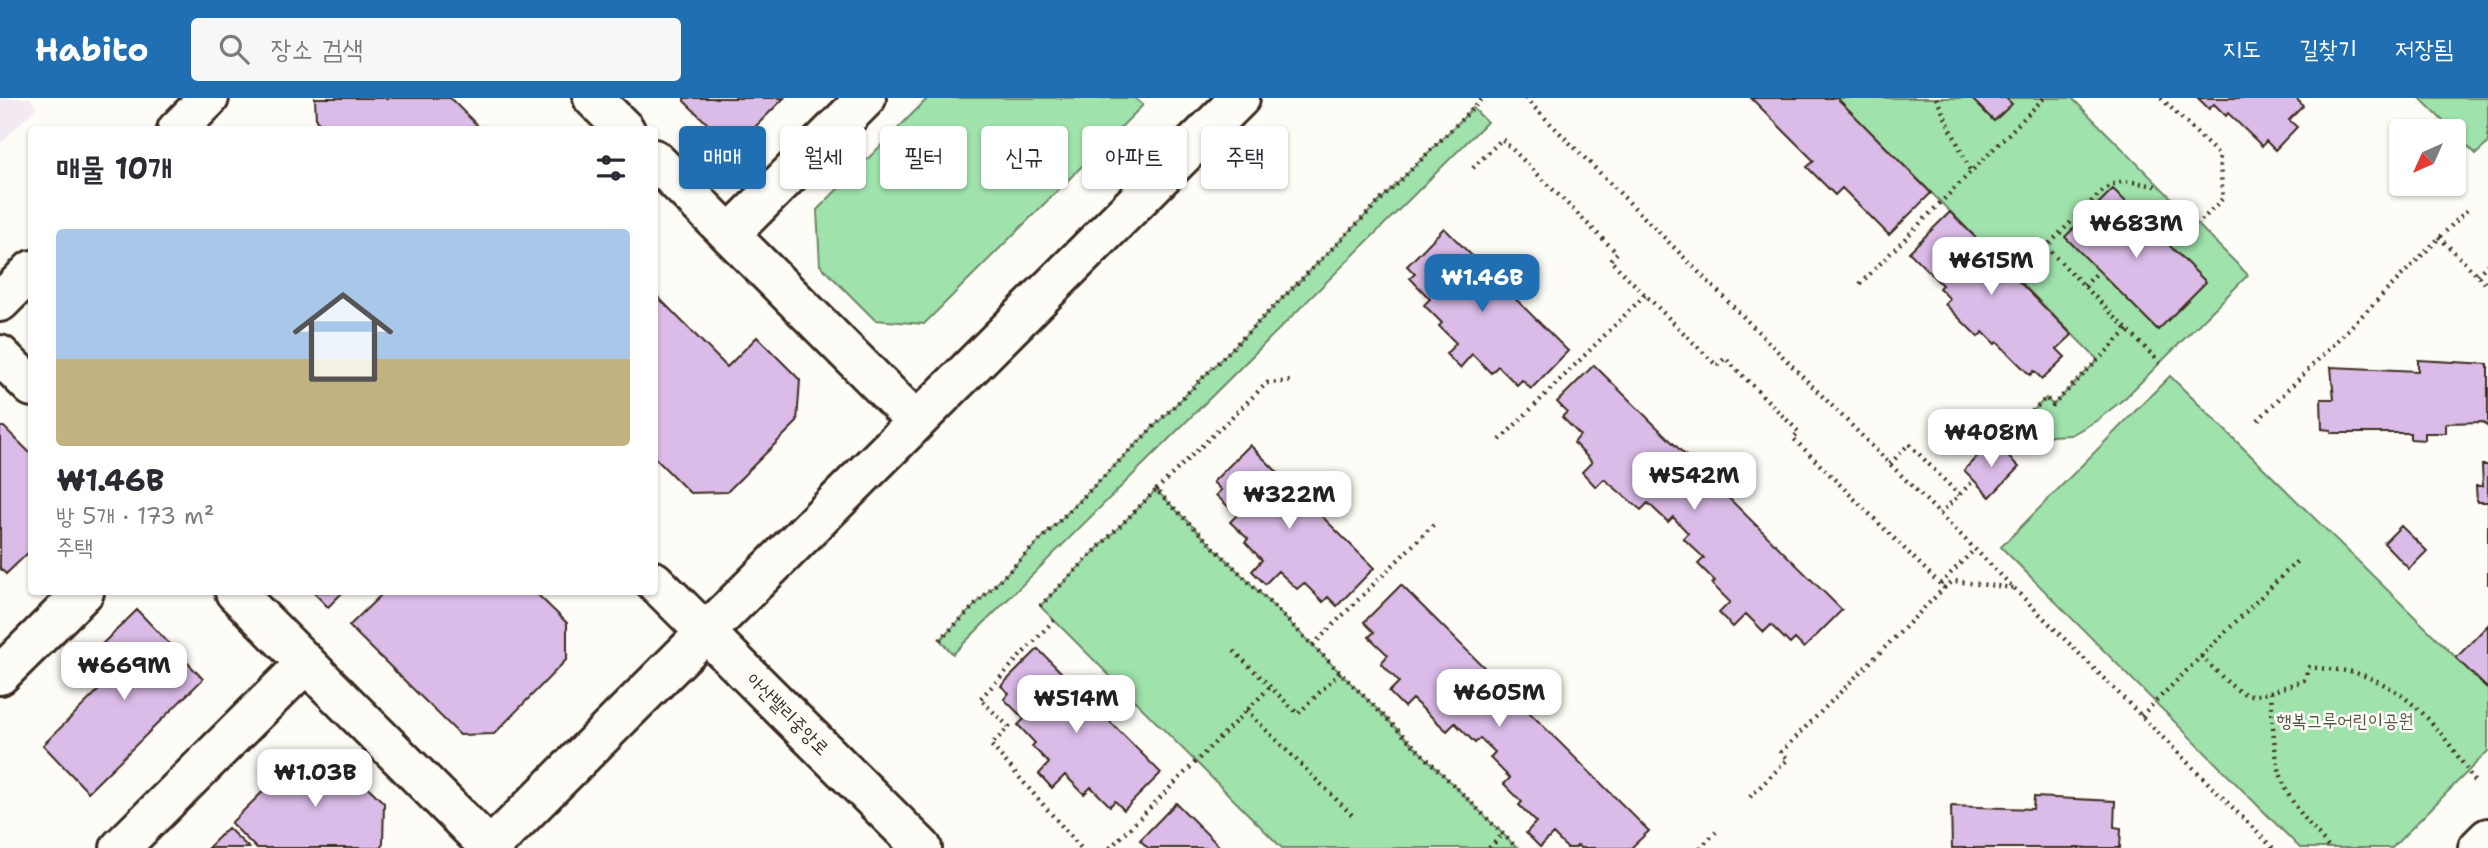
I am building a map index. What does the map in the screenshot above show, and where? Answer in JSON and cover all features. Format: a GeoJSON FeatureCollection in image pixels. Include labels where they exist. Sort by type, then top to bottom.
{"type":"FeatureCollection","features":[{"type":"Feature","properties":{"kind":"street"},"geometry":{"type":"LineString","coordinates":[[593,98],[621,126]]}},
{"type":"Feature","properties":{"kind":"street"},"geometry":{"type":"LineString","coordinates":[[730,234],[866,98]]}},
{"type":"Feature","properties":{"kind":"street"},"geometry":{"type":"LineString","coordinates":[[238,595],[490,848],[1240,98]]}},
{"type":"Feature","properties":{"kind":"street"},"geometry":{"type":"LineString","coordinates":[[658,163],[916,421]]}},
{"type":"Feature","properties":{"kind":"street"},"geometry":{"type":"LineString","coordinates":[[0,302],[28,274]]}},
{"type":"Feature","properties":{"kind":"street"},"geometry":{"type":"LineString","coordinates":[[0,355],[28,383]]}},
{"type":"Feature","properties":{"kind":"street","name":"아산밸리중앙로"},"geometry":{"type":"LineString","coordinates":[[658,585],[922,848]]}},
{"type":"Feature","properties":{"kind":"street"},"geometry":{"type":"LineString","coordinates":[[0,675],[81,595]]}},
{"type":"Feature","properties":{"kind":"street"},"geometry":{"type":"LineString","coordinates":[[120,848],[306,663]]}},
{"type":"Feature","properties":{"kind":"street"},"geometry":{"type":"LineString","coordinates":[[2478,848],[2488,838]]}},
{"type":"Feature","properties":{"kind":"path"},"geometry":{"type":"LineString","coordinates":[[940,640],[1483,98]]}},
{"type":"Feature","properties":{"kind":"path"},"geometry":{"type":"LineString","coordinates":[[1525,98],[2273,848]]}},
{"type":"Feature","properties":{"kind":"path"},"geometry":{"type":"LineString","coordinates":[[1936,98],[1971,172]]}},
{"type":"Feature","properties":{"kind":"path"},"geometry":{"type":"LineString","coordinates":[[1860,284],[2044,98]]}},
{"type":"Feature","properties":{"kind":"path"},"geometry":{"type":"LineString","coordinates":[[2161,98],[2219,155],[2223,198],[2197,224]]}},
{"type":"Feature","properties":{"kind":"path"},"geometry":{"type":"LineString","coordinates":[[1474,168],[1502,139],[1617,253],[1610,260],[1717,366],[1725,358],[1799,432],[1793,438],[1942,586]]}},
{"type":"Feature","properties":{"kind":"path"},"geometry":{"type":"LineString","coordinates":[[2160,187],[2123,180],[2110,184],[2088,210],[2046,247],[2160,363]]}},
{"type":"Feature","properties":{"kind":"path"},"geometry":{"type":"LineString","coordinates":[[2258,420],[2467,209]]}},
{"type":"Feature","properties":{"kind":"path"},"geometry":{"type":"LineString","coordinates":[[2439,237],[2488,286]]}},
{"type":"Feature","properties":{"kind":"path"},"geometry":{"type":"LineString","coordinates":[[2477,275],[2488,264]]}},
{"type":"Feature","properties":{"kind":"path"},"geometry":{"type":"LineString","coordinates":[[2084,286],[2099,271]]}},
{"type":"Feature","properties":{"kind":"path"},"geometry":{"type":"LineString","coordinates":[[1500,440],[1645,295]]}},
{"type":"Feature","properties":{"kind":"path"},"geometry":{"type":"LineString","coordinates":[[2012,432],[2046,398],[2053,405],[2129,330]]}},
{"type":"Feature","properties":{"kind":"path"},"geometry":{"type":"LineString","coordinates":[[1040,606],[1156,489],[1267,383],[1292,381]]}},
{"type":"Feature","properties":{"kind":"path"},"geometry":{"type":"LineString","coordinates":[[1890,464],[1909,444],[1959,495]]}},
{"type":"Feature","properties":{"kind":"path"},"geometry":{"type":"LineString","coordinates":[[1940,514],[1974,480]]}},
{"type":"Feature","properties":{"kind":"path"},"geometry":{"type":"LineString","coordinates":[[1156,489],[1517,848]]}},
{"type":"Feature","properties":{"kind":"path"},"geometry":{"type":"LineString","coordinates":[[1313,645],[1435,523]]}},
{"type":"Feature","properties":{"kind":"path"},"geometry":{"type":"LineString","coordinates":[[1750,797],[1788,760],[1781,752],[1975,549]]}},
{"type":"Feature","properties":{"kind":"path"},"geometry":{"type":"LineString","coordinates":[[2141,716],[2297,561]]}},
{"type":"Feature","properties":{"kind":"path"},"geometry":{"type":"LineString","coordinates":[[1942,586],[1953,581],[2015,589]]}},
{"type":"Feature","properties":{"kind":"path"},"geometry":{"type":"LineString","coordinates":[[1054,620],[979,699],[1009,727],[991,746],[1081,848]]}},
{"type":"Feature","properties":{"kind":"path"},"geometry":{"type":"LineString","coordinates":[[1234,651],[1297,715],[1340,672]]}},
{"type":"Feature","properties":{"kind":"path"},"geometry":{"type":"LineString","coordinates":[[2201,656],[2238,693],[2256,697],[2304,680],[2309,667],[2353,672],[2390,688],[2422,710],[2442,733],[2474,781]]}},
{"type":"Feature","properties":{"kind":"path"},"geometry":{"type":"LineString","coordinates":[[1110,848],[1270,687]]}},
{"type":"Feature","properties":{"kind":"path"},"geometry":{"type":"LineString","coordinates":[[2272,692],[2274,744],[2285,786],[2309,824],[2329,848]]}},
{"type":"Feature","properties":{"kind":"path"},"geometry":{"type":"LineString","coordinates":[[1246,710],[1353,816]]}},
{"type":"Feature","properties":{"kind":"path"},"geometry":{"type":"LineString","coordinates":[[1700,848],[1716,832]]}},
{"type":"Feature","properties":{"kind":"path"},"geometry":{"type":"LineString","coordinates":[[1489,848],[1503,834]]}},
{"type":"Feature","properties":{"kind":"shaded area"},"geometry":{"type":"Polygon","coordinates":[[[0,98],[30,98],[36,108],[0,144],[0,98]]]}},
{"type":"Feature","properties":{"kind":"green space"},"geometry":{"type":"Polygon","coordinates":[[[928,98],[1135,98],[1143,105],[1122,126],[1082,126],[1082,166],[1068,180],[1068,126],[981,126],[981,189],[1059,189],[924,324],[875,320],[820,265],[817,210],[838,189],[866,189],[866,161],[880,146],[880,189],[967,189],[967,126],[900,126],[928,98]]]}},
{"type":"Feature","properties":{"kind":"green space"},"geometry":{"type":"Polygon","coordinates":[[[1837,98],[2072,98],[2248,275],[2125,398],[2096,421],[2071,435],[2029,437],[2012,431],[2046,398],[2053,405],[2098,360],[1837,98]]]}},
{"type":"Feature","properties":{"kind":"green space"},"geometry":{"type":"Polygon","coordinates":[[[2420,98],[2488,98],[2488,143],[2476,154],[2466,144],[2466,119],[2441,119],[2420,98]]]}},
{"type":"Feature","properties":{"kind":"green space"},"geometry":{"type":"Polygon","coordinates":[[[1473,108],[1487,122],[953,654],[940,640],[1473,108]]]}},
{"type":"Feature","properties":{"kind":"green space","name":"행복그루어린이공원"},"geometry":{"type":"Polygon","coordinates":[[[2170,376],[2488,689],[2488,751],[2392,848],[2300,848],[2001,547],[2170,376]]]}},
{"type":"Feature","properties":{"kind":"green space"},"geometry":{"type":"Polygon","coordinates":[[[1156,490],[1517,848],[1282,848],[1040,606],[1156,490]]]}},
{"type":"Feature","properties":{"kind":"building"},"geometry":{"type":"Polygon","coordinates":[[[315,98],[450,98],[478,126],[321,126],[316,120],[315,98]]]}},
{"type":"Feature","properties":{"kind":"building"},"geometry":{"type":"Polygon","coordinates":[[[684,98],[784,98],[756,126],[710,126],[684,98]]]}},
{"type":"Feature","properties":{"kind":"building"},"geometry":{"type":"Polygon","coordinates":[[[1751,98],[1837,98],[1931,193],[1889,235],[1842,188],[1835,195],[1807,167],[1814,161],[1751,98]]]}},
{"type":"Feature","properties":{"kind":"building"},"geometry":{"type":"Polygon","coordinates":[[[1971,98],[2006,98],[2012,104],[1994,121],[1971,98]]]}},
{"type":"Feature","properties":{"kind":"building"},"geometry":{"type":"Polygon","coordinates":[[[2198,98],[2296,98],[2303,106],[2289,120],[2297,127],[2275,150],[2266,141],[2262,146],[2228,113],[2226,116],[2214,104],[2209,109],[2198,98]]]}},
{"type":"Feature","properties":{"kind":"building"},"geometry":{"type":"Polygon","coordinates":[[[2113,189],[2206,282],[2158,330],[2065,237],[2113,189]]]}},
{"type":"Feature","properties":{"kind":"building"},"geometry":{"type":"Polygon","coordinates":[[[1950,212],[2072,335],[2057,349],[2065,357],[2042,379],[2034,371],[2030,375],[1983,332],[1978,337],[1945,304],[1950,299],[1939,288],[1942,285],[1909,252],[1950,212]]]}},
{"type":"Feature","properties":{"kind":"building"},"geometry":{"type":"Polygon","coordinates":[[[1444,228],[1568,351],[1531,389],[1522,380],[1517,385],[1498,366],[1491,373],[1472,354],[1460,368],[1446,354],[1456,343],[1439,326],[1442,323],[1424,305],[1430,299],[1410,278],[1415,274],[1407,266],[1444,228]]]}},
{"type":"Feature","properties":{"kind":"building"},"geometry":{"type":"Polygon","coordinates":[[[658,297],[727,367],[757,337],[800,380],[797,422],[727,492],[690,493],[658,461],[658,297]]]}},
{"type":"Feature","properties":{"kind":"building"},"geometry":{"type":"Polygon","coordinates":[[[2418,360],[2488,364],[2488,427],[2483,422],[2446,423],[2446,433],[2425,433],[2425,440],[2410,439],[2410,433],[2331,433],[2331,430],[2322,429],[2321,399],[2334,399],[2331,367],[2418,371],[2418,360]]]}},
{"type":"Feature","properties":{"kind":"building"},"geometry":{"type":"Polygon","coordinates":[[[1594,365],[1842,610],[1804,648],[1795,639],[1790,644],[1771,625],[1764,632],[1746,614],[1733,627],[1719,613],[1730,602],[1712,584],[1715,581],[1698,564],[1704,558],[1683,538],[1688,533],[1673,517],[1668,522],[1648,503],[1641,510],[1604,479],[1596,487],[1582,472],[1592,462],[1574,443],[1580,435],[1562,417],[1567,412],[1557,402],[1594,365]]]}},
{"type":"Feature","properties":{"kind":"building"},"geometry":{"type":"Polygon","coordinates":[[[0,427],[4,427],[28,451],[28,553],[6,574],[0,568],[0,427]]]}},
{"type":"Feature","properties":{"kind":"building"},"geometry":{"type":"Polygon","coordinates":[[[1992,441],[2019,467],[1990,497],[1964,470],[1992,441]]]}},
{"type":"Feature","properties":{"kind":"building"},"geometry":{"type":"Polygon","coordinates":[[[1250,445],[1374,568],[1337,606],[1328,597],[1323,602],[1304,583],[1297,589],[1278,571],[1265,584],[1252,571],[1262,560],[1245,542],[1248,539],[1230,522],[1237,515],[1216,495],[1221,490],[1213,482],[1250,445]]]}},
{"type":"Feature","properties":{"kind":"building"},"geometry":{"type":"Polygon","coordinates":[[[2482,465],[2488,465],[2488,502],[2477,502],[2476,486],[2483,486],[2482,465]]]}},
{"type":"Feature","properties":{"kind":"building"},"geometry":{"type":"Polygon","coordinates":[[[2401,526],[2427,551],[2409,569],[2384,543],[2401,526]]]}},
{"type":"Feature","properties":{"kind":"building"},"geometry":{"type":"Polygon","coordinates":[[[1401,585],[1649,831],[1631,848],[1580,848],[1578,845],[1575,848],[1567,848],[1553,834],[1540,847],[1526,833],[1536,822],[1519,805],[1522,802],[1504,784],[1510,778],[1490,758],[1495,752],[1480,738],[1475,743],[1455,723],[1447,731],[1412,699],[1404,707],[1389,692],[1399,682],[1381,663],[1388,655],[1369,637],[1374,632],[1364,622],[1401,585]]]}},
{"type":"Feature","properties":{"kind":"building"},"geometry":{"type":"Polygon","coordinates":[[[316,595],[340,595],[328,607],[316,595]]]}},
{"type":"Feature","properties":{"kind":"building"},"geometry":{"type":"Polygon","coordinates":[[[381,595],[538,595],[567,623],[567,659],[494,734],[460,735],[349,626],[381,595]]]}},
{"type":"Feature","properties":{"kind":"building"},"geometry":{"type":"Polygon","coordinates":[[[137,610],[203,679],[88,792],[43,745],[117,672],[96,650],[137,610]]]}},
{"type":"Feature","properties":{"kind":"building"},"geometry":{"type":"Polygon","coordinates":[[[2488,625],[2488,689],[2456,658],[2488,625]]]}},
{"type":"Feature","properties":{"kind":"building"},"geometry":{"type":"Polygon","coordinates":[[[1038,649],[1161,773],[1124,810],[1115,801],[1110,806],[1091,787],[1084,794],[1065,775],[1052,788],[1039,774],[1049,763],[1032,746],[1035,743],[1018,725],[1024,719],[1004,699],[1009,693],[1001,686],[1038,649]]]}},
{"type":"Feature","properties":{"kind":"building"},"geometry":{"type":"Polygon","coordinates":[[[335,755],[384,803],[383,844],[380,848],[256,848],[231,823],[298,757],[335,755]]]}},
{"type":"Feature","properties":{"kind":"building"},"geometry":{"type":"Polygon","coordinates":[[[2034,797],[2115,801],[2114,827],[2121,828],[2120,848],[1952,848],[1951,806],[2033,809],[2034,797]]]}},
{"type":"Feature","properties":{"kind":"building"},"geometry":{"type":"Polygon","coordinates":[[[1176,803],[1221,848],[1148,848],[1140,840],[1176,803]]]}},
{"type":"Feature","properties":{"kind":"building"},"geometry":{"type":"Polygon","coordinates":[[[228,828],[249,848],[208,848],[228,828]]]}}]}
